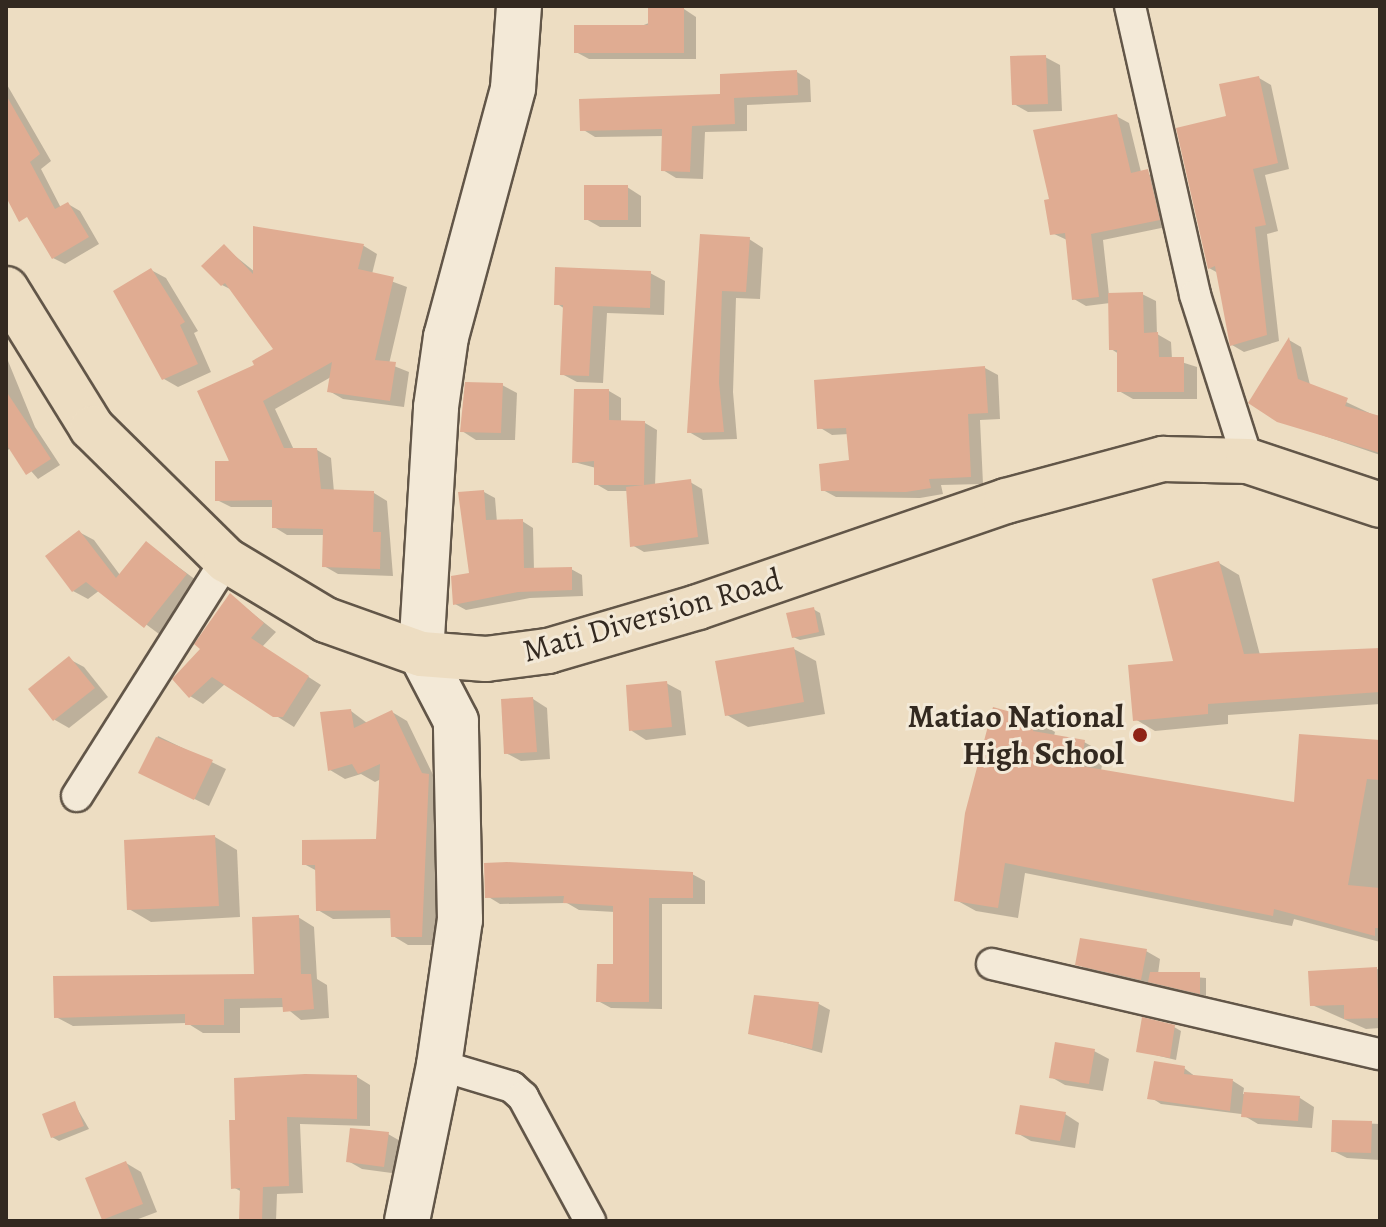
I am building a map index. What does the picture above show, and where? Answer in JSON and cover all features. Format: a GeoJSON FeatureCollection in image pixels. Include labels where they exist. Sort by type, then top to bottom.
{"type":"FeatureCollection","features":[{"type":"Feature","properties":{"kind":"highway","name":"Mati Diversion Road"},"geometry":{"type":"LineString","coordinates":[[6,289],[92,428],[226,560],[326,620],[421,654],[486,659],[548,651],[698,607],[1104,471],[1163,459],[1248,461],[1380,505]]}},
{"type":"Feature","properties":{"kind":"street"},"geometry":{"type":"LineString","coordinates":[[407,1221],[439,1065],[460,920],[456,721],[421,654],[436,407],[446,337],[513,88],[519,6]]}},
{"type":"Feature","properties":{"kind":"street"},"geometry":{"type":"LineString","coordinates":[[1130,6],[1195,295],[1248,461]]}},
{"type":"Feature","properties":{"kind":"street"},"geometry":{"type":"LineString","coordinates":[[77,796],[226,560]]}},
{"type":"Feature","properties":{"kind":"street"},"geometry":{"type":"LineString","coordinates":[[456,721],[486,659]]}},
{"type":"Feature","properties":{"kind":"street"},"geometry":{"type":"LineString","coordinates":[[992,964],[1380,1054]]}},
{"type":"Feature","properties":{"kind":"street"},"geometry":{"type":"LineString","coordinates":[[439,1065],[512,1087],[523,1097],[590,1221]]}},
{"type":"Feature","properties":{"kind":"building"},"geometry":{"type":"Polygon","coordinates":[[[648,7],[684,7],[684,53],[574,53],[574,25],[648,25],[648,7]]]}},
{"type":"Feature","properties":{"kind":"building"},"geometry":{"type":"Polygon","coordinates":[[[1046,55],[1048,104],[1012,105],[1010,56],[1046,55]]]}},
{"type":"Feature","properties":{"kind":"building"},"geometry":{"type":"Polygon","coordinates":[[[797,70],[798,95],[734,98],[735,124],[692,126],[690,172],[661,171],[662,129],[580,131],[579,99],[720,94],[720,74],[797,70]]]}},
{"type":"Feature","properties":{"kind":"building"},"geometry":{"type":"Polygon","coordinates":[[[1259,76],[1278,163],[1253,169],[1266,225],[1255,227],[1267,335],[1230,346],[1215,266],[1208,269],[1176,128],[1226,116],[1219,84],[1259,76]]]}},
{"type":"Feature","properties":{"kind":"building"},"geometry":{"type":"Polygon","coordinates":[[[6,95],[40,154],[30,162],[55,209],[68,202],[89,237],[52,259],[27,217],[19,222],[6,197],[6,95]]]}},
{"type":"Feature","properties":{"kind":"building"},"geometry":{"type":"Polygon","coordinates":[[[1117,114],[1131,173],[1148,169],[1160,220],[1091,234],[1099,297],[1072,300],[1065,233],[1050,235],[1044,200],[1049,199],[1033,130],[1117,114]]]}},
{"type":"Feature","properties":{"kind":"building"},"geometry":{"type":"Polygon","coordinates":[[[584,185],[628,185],[628,220],[584,220],[584,185]]]}},
{"type":"Feature","properties":{"kind":"building"},"geometry":{"type":"Polygon","coordinates":[[[253,226],[364,244],[358,269],[394,277],[375,360],[396,362],[390,401],[327,392],[332,362],[263,401],[284,448],[317,448],[321,489],[374,491],[373,532],[381,532],[380,569],[322,567],[323,529],[272,528],[272,500],[215,501],[215,461],[229,461],[197,391],[254,365],[252,361],[273,349],[225,283],[221,286],[201,266],[224,244],[253,274],[253,226]]]}},
{"type":"Feature","properties":{"kind":"building"},"geometry":{"type":"Polygon","coordinates":[[[700,234],[750,237],[746,292],[722,291],[719,383],[724,432],[687,433],[700,234]]]}},
{"type":"Feature","properties":{"kind":"building"},"geometry":{"type":"Polygon","coordinates":[[[555,267],[651,271],[650,308],[593,306],[589,376],[560,375],[563,305],[554,305],[555,267]]]}},
{"type":"Feature","properties":{"kind":"building"},"geometry":{"type":"Polygon","coordinates":[[[151,268],[185,322],[180,325],[198,364],[162,380],[113,291],[151,268]]]}},
{"type":"Feature","properties":{"kind":"building"},"geometry":{"type":"Polygon","coordinates":[[[1143,292],[1144,333],[1158,332],[1159,357],[1184,357],[1184,392],[1117,392],[1117,350],[1109,350],[1108,293],[1143,292]]]}},
{"type":"Feature","properties":{"kind":"building"},"geometry":{"type":"Polygon","coordinates":[[[1289,337],[1298,379],[1348,398],[1345,406],[1380,416],[1380,453],[1277,422],[1248,403],[1289,337]]]}},
{"type":"Feature","properties":{"kind":"building"},"geometry":{"type":"Polygon","coordinates":[[[985,366],[988,413],[968,414],[971,477],[929,479],[931,488],[906,492],[821,491],[819,464],[849,460],[846,428],[817,429],[814,380],[985,366]]]}},
{"type":"Feature","properties":{"kind":"building"},"geometry":{"type":"Polygon","coordinates":[[[465,382],[503,383],[501,433],[460,432],[465,382]]]}},
{"type":"Feature","properties":{"kind":"building"},"geometry":{"type":"Polygon","coordinates":[[[574,389],[609,389],[609,420],[645,421],[644,485],[691,479],[698,537],[630,547],[626,487],[643,485],[594,485],[594,461],[572,463],[574,389]]]}},
{"type":"Feature","properties":{"kind":"building"},"geometry":{"type":"Polygon","coordinates":[[[6,391],[51,459],[26,475],[6,444],[6,391]]]}},
{"type":"Feature","properties":{"kind":"building"},"geometry":{"type":"Polygon","coordinates":[[[484,490],[486,520],[523,519],[524,568],[572,567],[572,590],[518,592],[453,605],[451,576],[469,573],[458,492],[484,490]]]}},
{"type":"Feature","properties":{"kind":"building"},"geometry":{"type":"Polygon","coordinates":[[[79,530],[116,578],[146,541],[187,574],[144,628],[86,582],[72,592],[45,556],[79,530]]]}},
{"type":"Feature","properties":{"kind":"building"},"geometry":{"type":"Polygon","coordinates":[[[1219,561],[1244,654],[1380,648],[1380,692],[1208,704],[1208,714],[1133,721],[1128,665],[1173,661],[1152,579],[1219,561]]]}},
{"type":"Feature","properties":{"kind":"building"},"geometry":{"type":"Polygon","coordinates":[[[230,593],[264,623],[251,638],[309,676],[283,717],[273,717],[212,677],[189,698],[172,679],[200,649],[194,644],[230,593]]]}},
{"type":"Feature","properties":{"kind":"building"},"geometry":{"type":"Polygon","coordinates":[[[814,607],[819,632],[792,638],[786,613],[814,607]]]}},
{"type":"Feature","properties":{"kind":"building"},"geometry":{"type":"Polygon","coordinates":[[[794,647],[804,702],[725,716],[715,661],[794,647]]]}},
{"type":"Feature","properties":{"kind":"building"},"geometry":{"type":"Polygon","coordinates":[[[69,656],[95,688],[53,721],[28,689],[69,656]]]}},
{"type":"Feature","properties":{"kind":"building"},"geometry":{"type":"Polygon","coordinates":[[[667,681],[672,727],[629,731],[626,685],[667,681]]]}},
{"type":"Feature","properties":{"kind":"building"},"geometry":{"type":"Polygon","coordinates":[[[533,697],[537,752],[504,754],[501,699],[533,697]]]}},
{"type":"Feature","properties":{"kind":"building"},"geometry":{"type":"Polygon","coordinates":[[[993,707],[1036,719],[1033,731],[1085,740],[1081,766],[1294,802],[1299,734],[1380,740],[1380,780],[1367,779],[1348,885],[1380,888],[1380,928],[1375,928],[1375,936],[1274,909],[1273,916],[1005,863],[998,908],[954,901],[965,813],[993,707]]]}},
{"type":"Feature","properties":{"kind":"building"},"geometry":{"type":"Polygon","coordinates":[[[351,709],[354,728],[392,710],[422,773],[429,774],[422,937],[391,937],[390,910],[316,911],[315,865],[302,865],[302,840],[376,839],[380,764],[358,774],[352,764],[328,771],[320,712],[351,709]]]}},
{"type":"Feature","properties":{"kind":"building"},"geometry":{"type":"Polygon","coordinates":[[[156,737],[213,760],[194,800],[138,773],[156,737]]]}},
{"type":"Feature","properties":{"kind":"building"},"geometry":{"type":"Polygon","coordinates":[[[215,835],[219,906],[127,910],[124,840],[215,835]]]}},
{"type":"Feature","properties":{"kind":"building"},"geometry":{"type":"Polygon","coordinates":[[[484,863],[693,872],[693,898],[649,898],[649,1002],[596,1002],[597,964],[613,964],[613,906],[563,903],[564,896],[485,898],[484,863]]]}},
{"type":"Feature","properties":{"kind":"building"},"geometry":{"type":"Polygon","coordinates":[[[299,915],[301,974],[311,974],[314,1009],[283,1012],[282,998],[224,999],[224,1025],[185,1025],[185,1014],[54,1018],[53,976],[254,974],[252,917],[299,915]]]}},
{"type":"Feature","properties":{"kind":"building"},"geometry":{"type":"Polygon","coordinates":[[[1080,938],[1147,949],[1141,980],[1075,965],[1080,938]]]}},
{"type":"Feature","properties":{"kind":"building"},"geometry":{"type":"Polygon","coordinates":[[[1377,967],[1379,1018],[1344,1019],[1344,1005],[1310,1006],[1308,971],[1377,967]]]}},
{"type":"Feature","properties":{"kind":"building"},"geometry":{"type":"Polygon","coordinates":[[[1150,972],[1200,972],[1200,994],[1148,982],[1150,972]]]}},
{"type":"Feature","properties":{"kind":"building"},"geometry":{"type":"Polygon","coordinates":[[[754,995],[819,1002],[812,1049],[748,1034],[754,995]]]}},
{"type":"Feature","properties":{"kind":"building"},"geometry":{"type":"Polygon","coordinates":[[[1142,1017],[1175,1025],[1170,1058],[1136,1052],[1142,1017]]]}},
{"type":"Feature","properties":{"kind":"building"},"geometry":{"type":"Polygon","coordinates":[[[1055,1042],[1095,1049],[1089,1084],[1049,1078],[1055,1042]]]}},
{"type":"Feature","properties":{"kind":"building"},"geometry":{"type":"Polygon","coordinates":[[[1154,1061],[1185,1066],[1184,1074],[1233,1079],[1230,1111],[1147,1099],[1154,1061]]]}},
{"type":"Feature","properties":{"kind":"building"},"geometry":{"type":"Polygon","coordinates":[[[357,1075],[357,1119],[287,1117],[289,1186],[263,1187],[262,1221],[239,1221],[240,1188],[231,1189],[229,1120],[235,1120],[234,1078],[357,1075]]]}},
{"type":"Feature","properties":{"kind":"building"},"geometry":{"type":"Polygon","coordinates":[[[1244,1092],[1300,1096],[1298,1121],[1241,1117],[1244,1092]]]}},
{"type":"Feature","properties":{"kind":"building"},"geometry":{"type":"Polygon","coordinates":[[[75,1101],[84,1126],[51,1138],[42,1114],[75,1101]]]}},
{"type":"Feature","properties":{"kind":"building"},"geometry":{"type":"Polygon","coordinates":[[[1020,1105],[1066,1112],[1060,1141],[1015,1134],[1020,1105]]]}},
{"type":"Feature","properties":{"kind":"building"},"geometry":{"type":"Polygon","coordinates":[[[1332,1120],[1372,1121],[1371,1153],[1331,1152],[1332,1120]]]}},
{"type":"Feature","properties":{"kind":"building"},"geometry":{"type":"Polygon","coordinates":[[[350,1128],[389,1132],[384,1167],[346,1162],[350,1128]]]}},
{"type":"Feature","properties":{"kind":"building"},"geometry":{"type":"Polygon","coordinates":[[[126,1161],[143,1204],[102,1220],[85,1178],[126,1161]]]}},
{"type":"Feature","properties":{"kind":"place","name":"Matiao National High School"},"geometry":{"type":"Point","coordinates":[1140,735]}}]}
